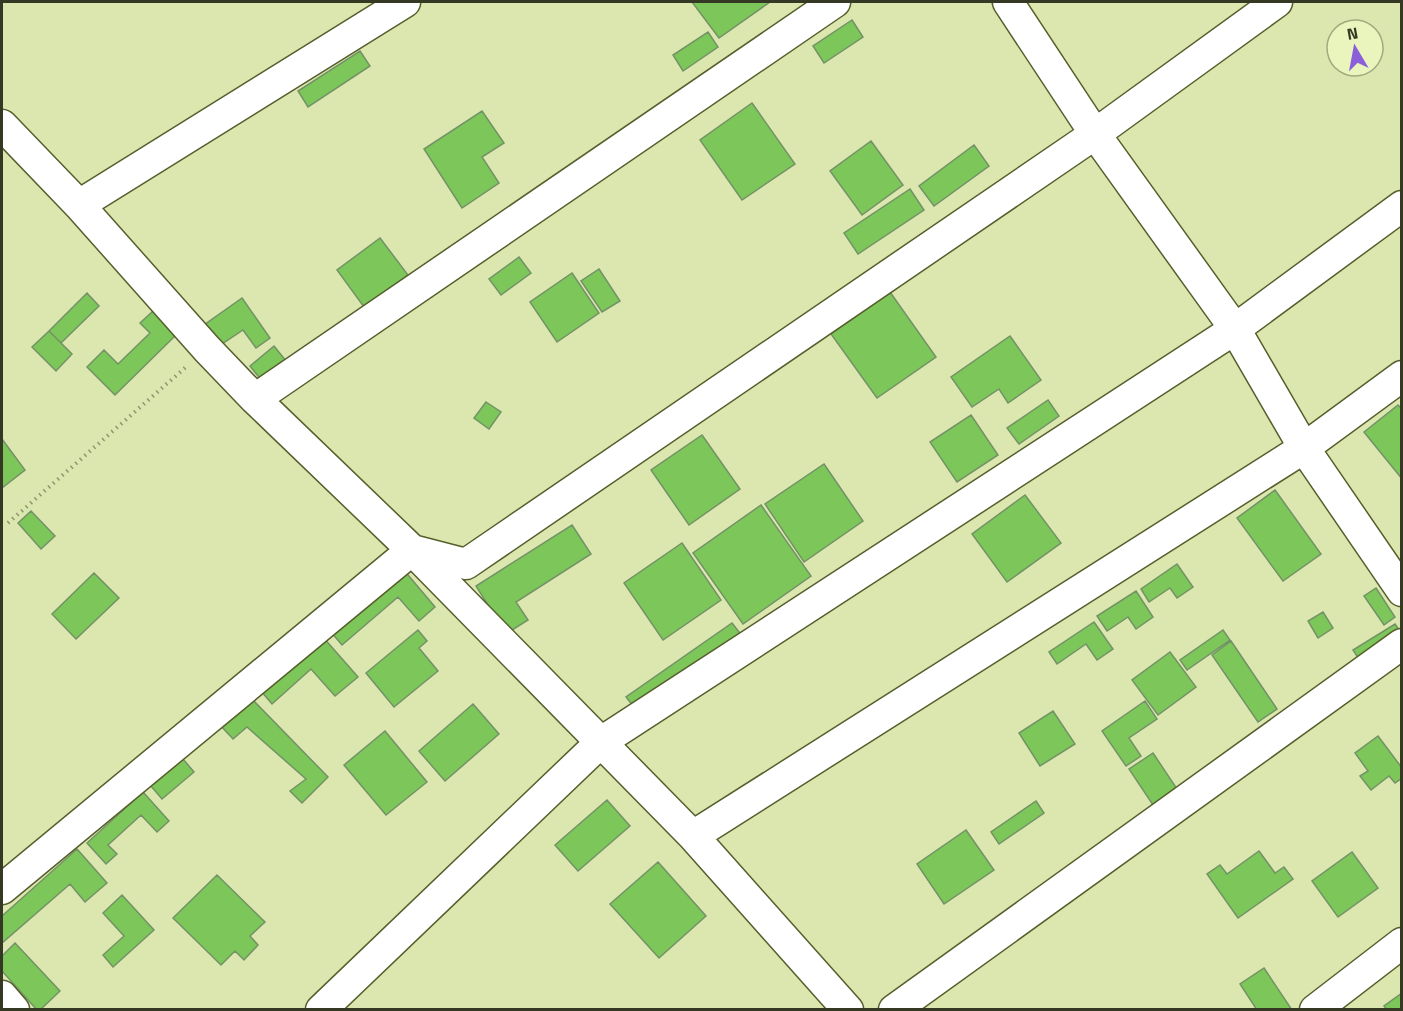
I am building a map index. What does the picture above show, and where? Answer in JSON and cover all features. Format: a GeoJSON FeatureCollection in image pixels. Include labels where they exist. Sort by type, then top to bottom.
{"type":"FeatureCollection","features":[{"type":"Feature","properties":{"kind":"street"},"geometry":{"type":"LineString","coordinates":[[79,205],[405,2]]}},
{"type":"Feature","properties":{"kind":"street"},"geometry":{"type":"LineString","coordinates":[[255,399],[834,2]]}},
{"type":"Feature","properties":{"kind":"street"},"geometry":{"type":"LineString","coordinates":[[1008,2],[1095,134],[1235,329],[1304,448],[1401,591]]}},
{"type":"Feature","properties":{"kind":"street"},"geometry":{"type":"LineString","coordinates":[[412,550],[466,564],[1095,134],[1277,2]]}},
{"type":"Feature","properties":{"kind":"street"},"geometry":{"type":"LineString","coordinates":[[2,125],[79,205],[207,349],[255,399],[412,550],[693,836],[848,1010]]}},
{"type":"Feature","properties":{"kind":"street"},"geometry":{"type":"LineString","coordinates":[[321,1010],[601,742],[1235,329],[1401,206]]}},
{"type":"Feature","properties":{"kind":"street"},"geometry":{"type":"LineString","coordinates":[[693,836],[1304,448],[1401,376]]}},
{"type":"Feature","properties":{"kind":"street"},"geometry":{"type":"LineString","coordinates":[[2,889],[412,550]]}},
{"type":"Feature","properties":{"kind":"street"},"geometry":{"type":"LineString","coordinates":[[894,1010],[1401,644]]}},
{"type":"Feature","properties":{"kind":"street"},"geometry":{"type":"LineString","coordinates":[[1315,1010],[1401,943]]}},
{"type":"Feature","properties":{"kind":"street"},"geometry":{"type":"LineString","coordinates":[[2,996],[14,1010]]}},
{"type":"Feature","properties":{"kind":"path"},"geometry":{"type":"LineString","coordinates":[[8,523],[207,349]]}},
{"type":"Feature","properties":{"kind":"building"},"geometry":{"type":"Polygon","coordinates":[[[692,2],[770,2],[719,38],[692,2]]]}},
{"type":"Feature","properties":{"kind":"building"},"geometry":{"type":"Polygon","coordinates":[[[852,20],[863,37],[824,63],[813,46],[852,20]]]}},
{"type":"Feature","properties":{"kind":"building"},"geometry":{"type":"Polygon","coordinates":[[[708,32],[718,47],[683,71],[673,55],[708,32]]]}},
{"type":"Feature","properties":{"kind":"building"},"geometry":{"type":"Polygon","coordinates":[[[360,51],[370,66],[308,107],[298,91],[360,51]]]}},
{"type":"Feature","properties":{"kind":"building"},"geometry":{"type":"Polygon","coordinates":[[[752,103],[795,164],[742,200],[700,140],[752,103]]]}},
{"type":"Feature","properties":{"kind":"building"},"geometry":{"type":"Polygon","coordinates":[[[482,111],[504,143],[482,157],[499,183],[462,208],[424,149],[482,111]]]}},
{"type":"Feature","properties":{"kind":"building"},"geometry":{"type":"Polygon","coordinates":[[[871,141],[903,185],[862,215],[830,171],[871,141]]]}},
{"type":"Feature","properties":{"kind":"building"},"geometry":{"type":"Polygon","coordinates":[[[974,145],[989,166],[934,206],[919,186],[974,145]]]}},
{"type":"Feature","properties":{"kind":"building"},"geometry":{"type":"Polygon","coordinates":[[[910,189],[924,210],[858,254],[844,233],[910,189]]]}},
{"type":"Feature","properties":{"kind":"building"},"geometry":{"type":"Polygon","coordinates":[[[380,238],[408,275],[364,307],[337,270],[380,238]]]}},
{"type":"Feature","properties":{"kind":"building"},"geometry":{"type":"Polygon","coordinates":[[[519,257],[531,273],[501,295],[489,279],[519,257]]]}},
{"type":"Feature","properties":{"kind":"building"},"geometry":{"type":"Polygon","coordinates":[[[599,269],[620,301],[602,312],[581,281],[599,269]]]}},
{"type":"Feature","properties":{"kind":"building"},"geometry":{"type":"Polygon","coordinates":[[[572,273],[599,313],[557,342],[530,302],[572,273]]]}},
{"type":"Feature","properties":{"kind":"building"},"geometry":{"type":"Polygon","coordinates":[[[890,292],[936,357],[877,398],[831,334],[890,292]]]}},
{"type":"Feature","properties":{"kind":"building"},"geometry":{"type":"Polygon","coordinates":[[[87,293],[99,306],[61,343],[49,331],[87,293]]]}},
{"type":"Feature","properties":{"kind":"building"},"geometry":{"type":"Polygon","coordinates":[[[242,298],[270,338],[256,348],[243,330],[219,346],[204,325],[242,298]]]}},
{"type":"Feature","properties":{"kind":"building"},"geometry":{"type":"Polygon","coordinates":[[[153,311],[176,335],[115,395],[87,367],[104,350],[118,364],[150,333],[140,323],[153,311]]]}},
{"type":"Feature","properties":{"kind":"building"},"geometry":{"type":"Polygon","coordinates":[[[49,331],[72,354],[56,371],[32,347],[49,331]]]}},
{"type":"Feature","properties":{"kind":"building"},"geometry":{"type":"Polygon","coordinates":[[[1010,336],[1041,380],[1008,403],[999,389],[972,407],[951,377],[1010,336]]]}},
{"type":"Feature","properties":{"kind":"building"},"geometry":{"type":"Polygon","coordinates":[[[274,346],[286,361],[262,381],[250,366],[274,346]]]}},
{"type":"Feature","properties":{"kind":"building"},"geometry":{"type":"Polygon","coordinates":[[[1048,400],[1059,416],[1019,444],[1007,428],[1048,400]]]}},
{"type":"Feature","properties":{"kind":"building"},"geometry":{"type":"Polygon","coordinates":[[[486,402],[501,412],[489,429],[474,418],[486,402]]]}},
{"type":"Feature","properties":{"kind":"building"},"geometry":{"type":"Polygon","coordinates":[[[1398,405],[1402,409],[1402,479],[1364,432],[1398,405]]]}},
{"type":"Feature","properties":{"kind":"building"},"geometry":{"type":"Polygon","coordinates":[[[971,415],[998,455],[957,482],[930,442],[971,415]]]}},
{"type":"Feature","properties":{"kind":"building"},"geometry":{"type":"Polygon","coordinates":[[[702,435],[740,489],[689,525],[651,470],[702,435]]]}},
{"type":"Feature","properties":{"kind":"building"},"geometry":{"type":"Polygon","coordinates":[[[2,439],[25,470],[2,488],[2,439]]]}},
{"type":"Feature","properties":{"kind":"building"},"geometry":{"type":"Polygon","coordinates":[[[824,464],[863,521],[804,562],[765,504],[824,464]]]}},
{"type":"Feature","properties":{"kind":"building"},"geometry":{"type":"Polygon","coordinates":[[[1275,490],[1321,554],[1283,581],[1237,518],[1275,490]]]}},
{"type":"Feature","properties":{"kind":"building"},"geometry":{"type":"Polygon","coordinates":[[[1025,495],[1061,543],[1007,582],[972,534],[1025,495]]]}},
{"type":"Feature","properties":{"kind":"building"},"geometry":{"type":"Polygon","coordinates":[[[761,505],[811,576],[743,624],[693,553],[761,505]]]}},
{"type":"Feature","properties":{"kind":"building"},"geometry":{"type":"Polygon","coordinates":[[[31,511],[55,536],[41,549],[18,523],[31,511]]]}},
{"type":"Feature","properties":{"kind":"building"},"geometry":{"type":"Polygon","coordinates":[[[572,525],[591,554],[516,602],[528,620],[506,634],[476,586],[572,525]]]}},
{"type":"Feature","properties":{"kind":"building"},"geometry":{"type":"Polygon","coordinates":[[[682,543],[721,600],[663,640],[624,583],[682,543]]]}},
{"type":"Feature","properties":{"kind":"building"},"geometry":{"type":"Polygon","coordinates":[[[1177,564],[1193,587],[1177,598],[1170,588],[1149,602],[1141,589],[1177,564]]]}},
{"type":"Feature","properties":{"kind":"building"},"geometry":{"type":"Polygon","coordinates":[[[403,569],[435,607],[419,621],[398,597],[342,645],[331,632],[403,569]]]}},
{"type":"Feature","properties":{"kind":"building"},"geometry":{"type":"Polygon","coordinates":[[[94,573],[119,598],[76,639],[52,614],[94,573]]]}},
{"type":"Feature","properties":{"kind":"building"},"geometry":{"type":"Polygon","coordinates":[[[1376,588],[1395,617],[1384,625],[1364,596],[1376,588]]]}},
{"type":"Feature","properties":{"kind":"building"},"geometry":{"type":"Polygon","coordinates":[[[1136,591],[1153,617],[1136,629],[1128,617],[1107,631],[1097,616],[1136,591]]]}},
{"type":"Feature","properties":{"kind":"building"},"geometry":{"type":"Polygon","coordinates":[[[1323,612],[1333,628],[1318,638],[1308,621],[1323,612]]]}},
{"type":"Feature","properties":{"kind":"building"},"geometry":{"type":"Polygon","coordinates":[[[1094,622],[1113,649],[1097,660],[1086,644],[1057,664],[1049,652],[1094,622]]]}},
{"type":"Feature","properties":{"kind":"building"},"geometry":{"type":"Polygon","coordinates":[[[732,623],[743,637],[637,711],[626,697],[732,623]]]}},
{"type":"Feature","properties":{"kind":"building"},"geometry":{"type":"Polygon","coordinates":[[[1395,624],[1402,634],[1362,664],[1353,650],[1395,624]]]}},
{"type":"Feature","properties":{"kind":"building"},"geometry":{"type":"Polygon","coordinates":[[[418,630],[427,641],[419,648],[438,671],[394,707],[366,673],[418,630]]]}},
{"type":"Feature","properties":{"kind":"building"},"geometry":{"type":"Polygon","coordinates":[[[1223,630],[1230,640],[1187,670],[1180,660],[1223,630]]]}},
{"type":"Feature","properties":{"kind":"building"},"geometry":{"type":"Polygon","coordinates":[[[322,636],[358,677],[335,696],[311,669],[272,704],[261,691],[322,636]]]}},
{"type":"Feature","properties":{"kind":"building"},"geometry":{"type":"Polygon","coordinates":[[[1231,641],[1277,709],[1258,722],[1212,655],[1231,641]]]}},
{"type":"Feature","properties":{"kind":"building"},"geometry":{"type":"Polygon","coordinates":[[[1170,652],[1196,687],[1158,715],[1132,680],[1170,652]]]}},
{"type":"Feature","properties":{"kind":"building"},"geometry":{"type":"Polygon","coordinates":[[[252,699],[328,777],[302,803],[290,791],[306,779],[247,727],[233,739],[221,726],[252,699]]]}},
{"type":"Feature","properties":{"kind":"building"},"geometry":{"type":"Polygon","coordinates":[[[1145,701],[1157,719],[1129,738],[1141,756],[1126,766],[1102,731],[1145,701]]]}},
{"type":"Feature","properties":{"kind":"building"},"geometry":{"type":"Polygon","coordinates":[[[473,704],[499,734],[445,781],[419,751],[473,704]]]}},
{"type":"Feature","properties":{"kind":"building"},"geometry":{"type":"Polygon","coordinates":[[[1053,711],[1075,744],[1040,766],[1019,733],[1053,711]]]}},
{"type":"Feature","properties":{"kind":"building"},"geometry":{"type":"Polygon","coordinates":[[[385,731],[427,782],[386,815],[344,765],[385,731]]]}},
{"type":"Feature","properties":{"kind":"building"},"geometry":{"type":"Polygon","coordinates":[[[1378,736],[1402,768],[1402,778],[1395,783],[1389,776],[1371,790],[1360,776],[1368,771],[1355,753],[1378,736]]]}},
{"type":"Feature","properties":{"kind":"building"},"geometry":{"type":"Polygon","coordinates":[[[1153,753],[1179,792],[1155,808],[1129,769],[1153,753]]]}},
{"type":"Feature","properties":{"kind":"building"},"geometry":{"type":"Polygon","coordinates":[[[183,759],[194,772],[162,799],[151,786],[183,759]]]}},
{"type":"Feature","properties":{"kind":"building"},"geometry":{"type":"Polygon","coordinates":[[[143,792],[169,821],[157,832],[141,815],[108,845],[117,854],[106,864],[87,843],[143,792]]]}},
{"type":"Feature","properties":{"kind":"building"},"geometry":{"type":"Polygon","coordinates":[[[607,800],[630,826],[578,871],[555,845],[607,800]]]}},
{"type":"Feature","properties":{"kind":"building"},"geometry":{"type":"Polygon","coordinates":[[[1036,801],[1044,813],[999,844],[991,832],[1036,801]]]}},
{"type":"Feature","properties":{"kind":"building"},"geometry":{"type":"Polygon","coordinates":[[[966,830],[994,870],[944,904],[917,864],[966,830]]]}},
{"type":"Feature","properties":{"kind":"building"},"geometry":{"type":"Polygon","coordinates":[[[77,849],[107,883],[85,902],[70,884],[2,943],[2,916],[77,849]]]}},
{"type":"Feature","properties":{"kind":"building"},"geometry":{"type":"Polygon","coordinates":[[[1259,851],[1275,873],[1284,867],[1293,879],[1238,918],[1207,874],[1220,865],[1227,874],[1259,851]]]}},
{"type":"Feature","properties":{"kind":"building"},"geometry":{"type":"Polygon","coordinates":[[[1352,852],[1378,888],[1338,917],[1312,881],[1352,852]]]}},
{"type":"Feature","properties":{"kind":"building"},"geometry":{"type":"Polygon","coordinates":[[[658,862],[706,916],[659,958],[610,904],[658,862]]]}},
{"type":"Feature","properties":{"kind":"building"},"geometry":{"type":"Polygon","coordinates":[[[217,875],[265,922],[250,936],[258,945],[244,960],[235,951],[221,965],[173,918],[217,875]]]}},
{"type":"Feature","properties":{"kind":"building"},"geometry":{"type":"Polygon","coordinates":[[[122,895],[154,930],[113,967],[103,955],[124,936],[103,913],[122,895]]]}},
{"type":"Feature","properties":{"kind":"building"},"geometry":{"type":"Polygon","coordinates":[[[15,943],[60,991],[40,1010],[37,1010],[2,971],[2,956],[15,943]]]}},
{"type":"Feature","properties":{"kind":"building"},"geometry":{"type":"Polygon","coordinates":[[[1264,968],[1292,1010],[1257,1010],[1240,984],[1264,968]]]}},
{"type":"Feature","properties":{"kind":"building"},"geometry":{"type":"Polygon","coordinates":[[[1402,993],[1402,1010],[1387,1010],[1384,1006],[1402,993]]]}}]}
